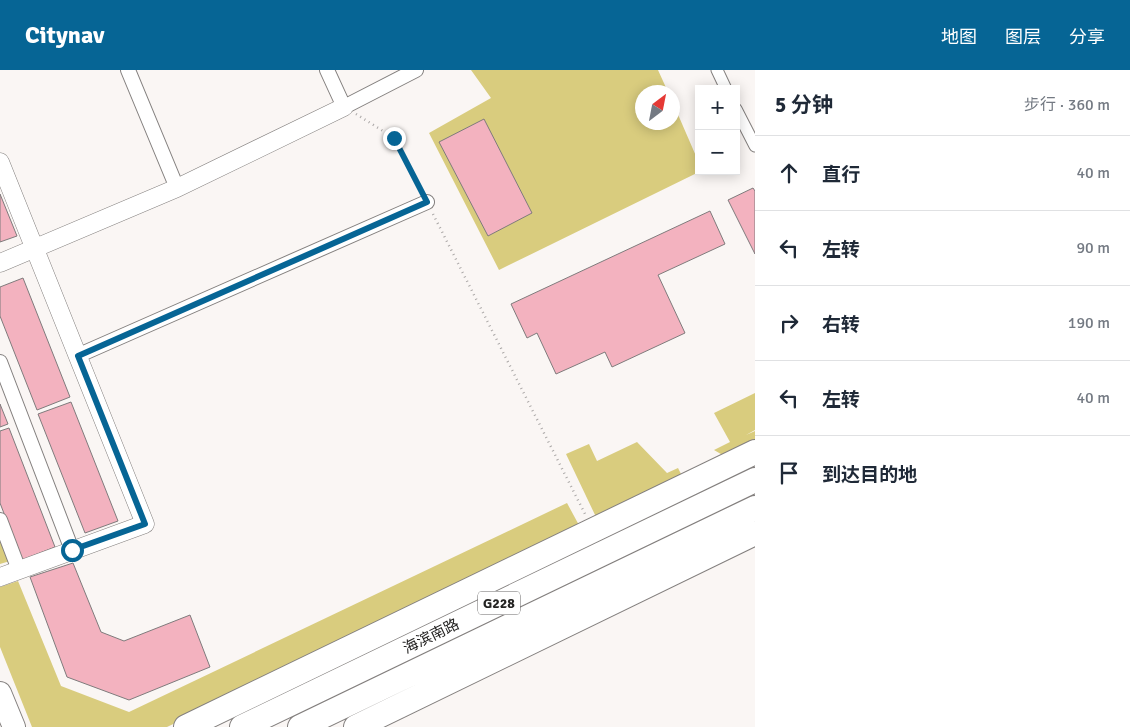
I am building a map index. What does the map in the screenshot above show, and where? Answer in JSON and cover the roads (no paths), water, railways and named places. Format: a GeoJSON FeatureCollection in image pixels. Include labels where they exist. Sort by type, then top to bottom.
{"type":"FeatureCollection","features":[{"type":"Feature","properties":{"kind":"highway"},"geometry":{"type":"LineString","coordinates":[[186,727],[755,452]]}},
{"type":"Feature","properties":{"kind":"highway","name":"海滨南路"},"geometry":{"type":"LineString","coordinates":[[242,727],[755,480]]}},
{"type":"Feature","properties":{"kind":"highway","name":"海滨南路"},"geometry":{"type":"LineString","coordinates":[[300,727],[755,508]]}},
{"type":"Feature","properties":{"kind":"highway"},"geometry":{"type":"LineString","coordinates":[[356,727],[755,534]]}},
{"type":"Feature","properties":{"kind":"main road"},"geometry":{"type":"LineString","coordinates":[[0,693],[14,727]]}},
{"type":"Feature","properties":{"kind":"street"},"geometry":{"type":"LineString","coordinates":[[128,70],[177,188]]}},
{"type":"Feature","properties":{"kind":"street"},"geometry":{"type":"LineString","coordinates":[[327,70],[344,107]]}},
{"type":"Feature","properties":{"kind":"street"},"geometry":{"type":"LineString","coordinates":[[0,263],[177,188],[416,70]]}},
{"type":"Feature","properties":{"kind":"street"},"geometry":{"type":"LineString","coordinates":[[716,70],[724,85]]}},
{"type":"Feature","properties":{"kind":"street"},"geometry":{"type":"LineString","coordinates":[[740,117],[755,146]]}},
{"type":"Feature","properties":{"kind":"street"},"geometry":{"type":"LineString","coordinates":[[0,162],[145,524],[0,577]]}},
{"type":"Feature","properties":{"kind":"street"},"geometry":{"type":"LineString","coordinates":[[78,356],[427,202]]}},
{"type":"Feature","properties":{"kind":"street"},"geometry":{"type":"LineString","coordinates":[[0,362],[72,550]]}},
{"type":"Feature","properties":{"kind":"street"},"geometry":{"type":"LineString","coordinates":[[0,520],[19,570]]}}]}
